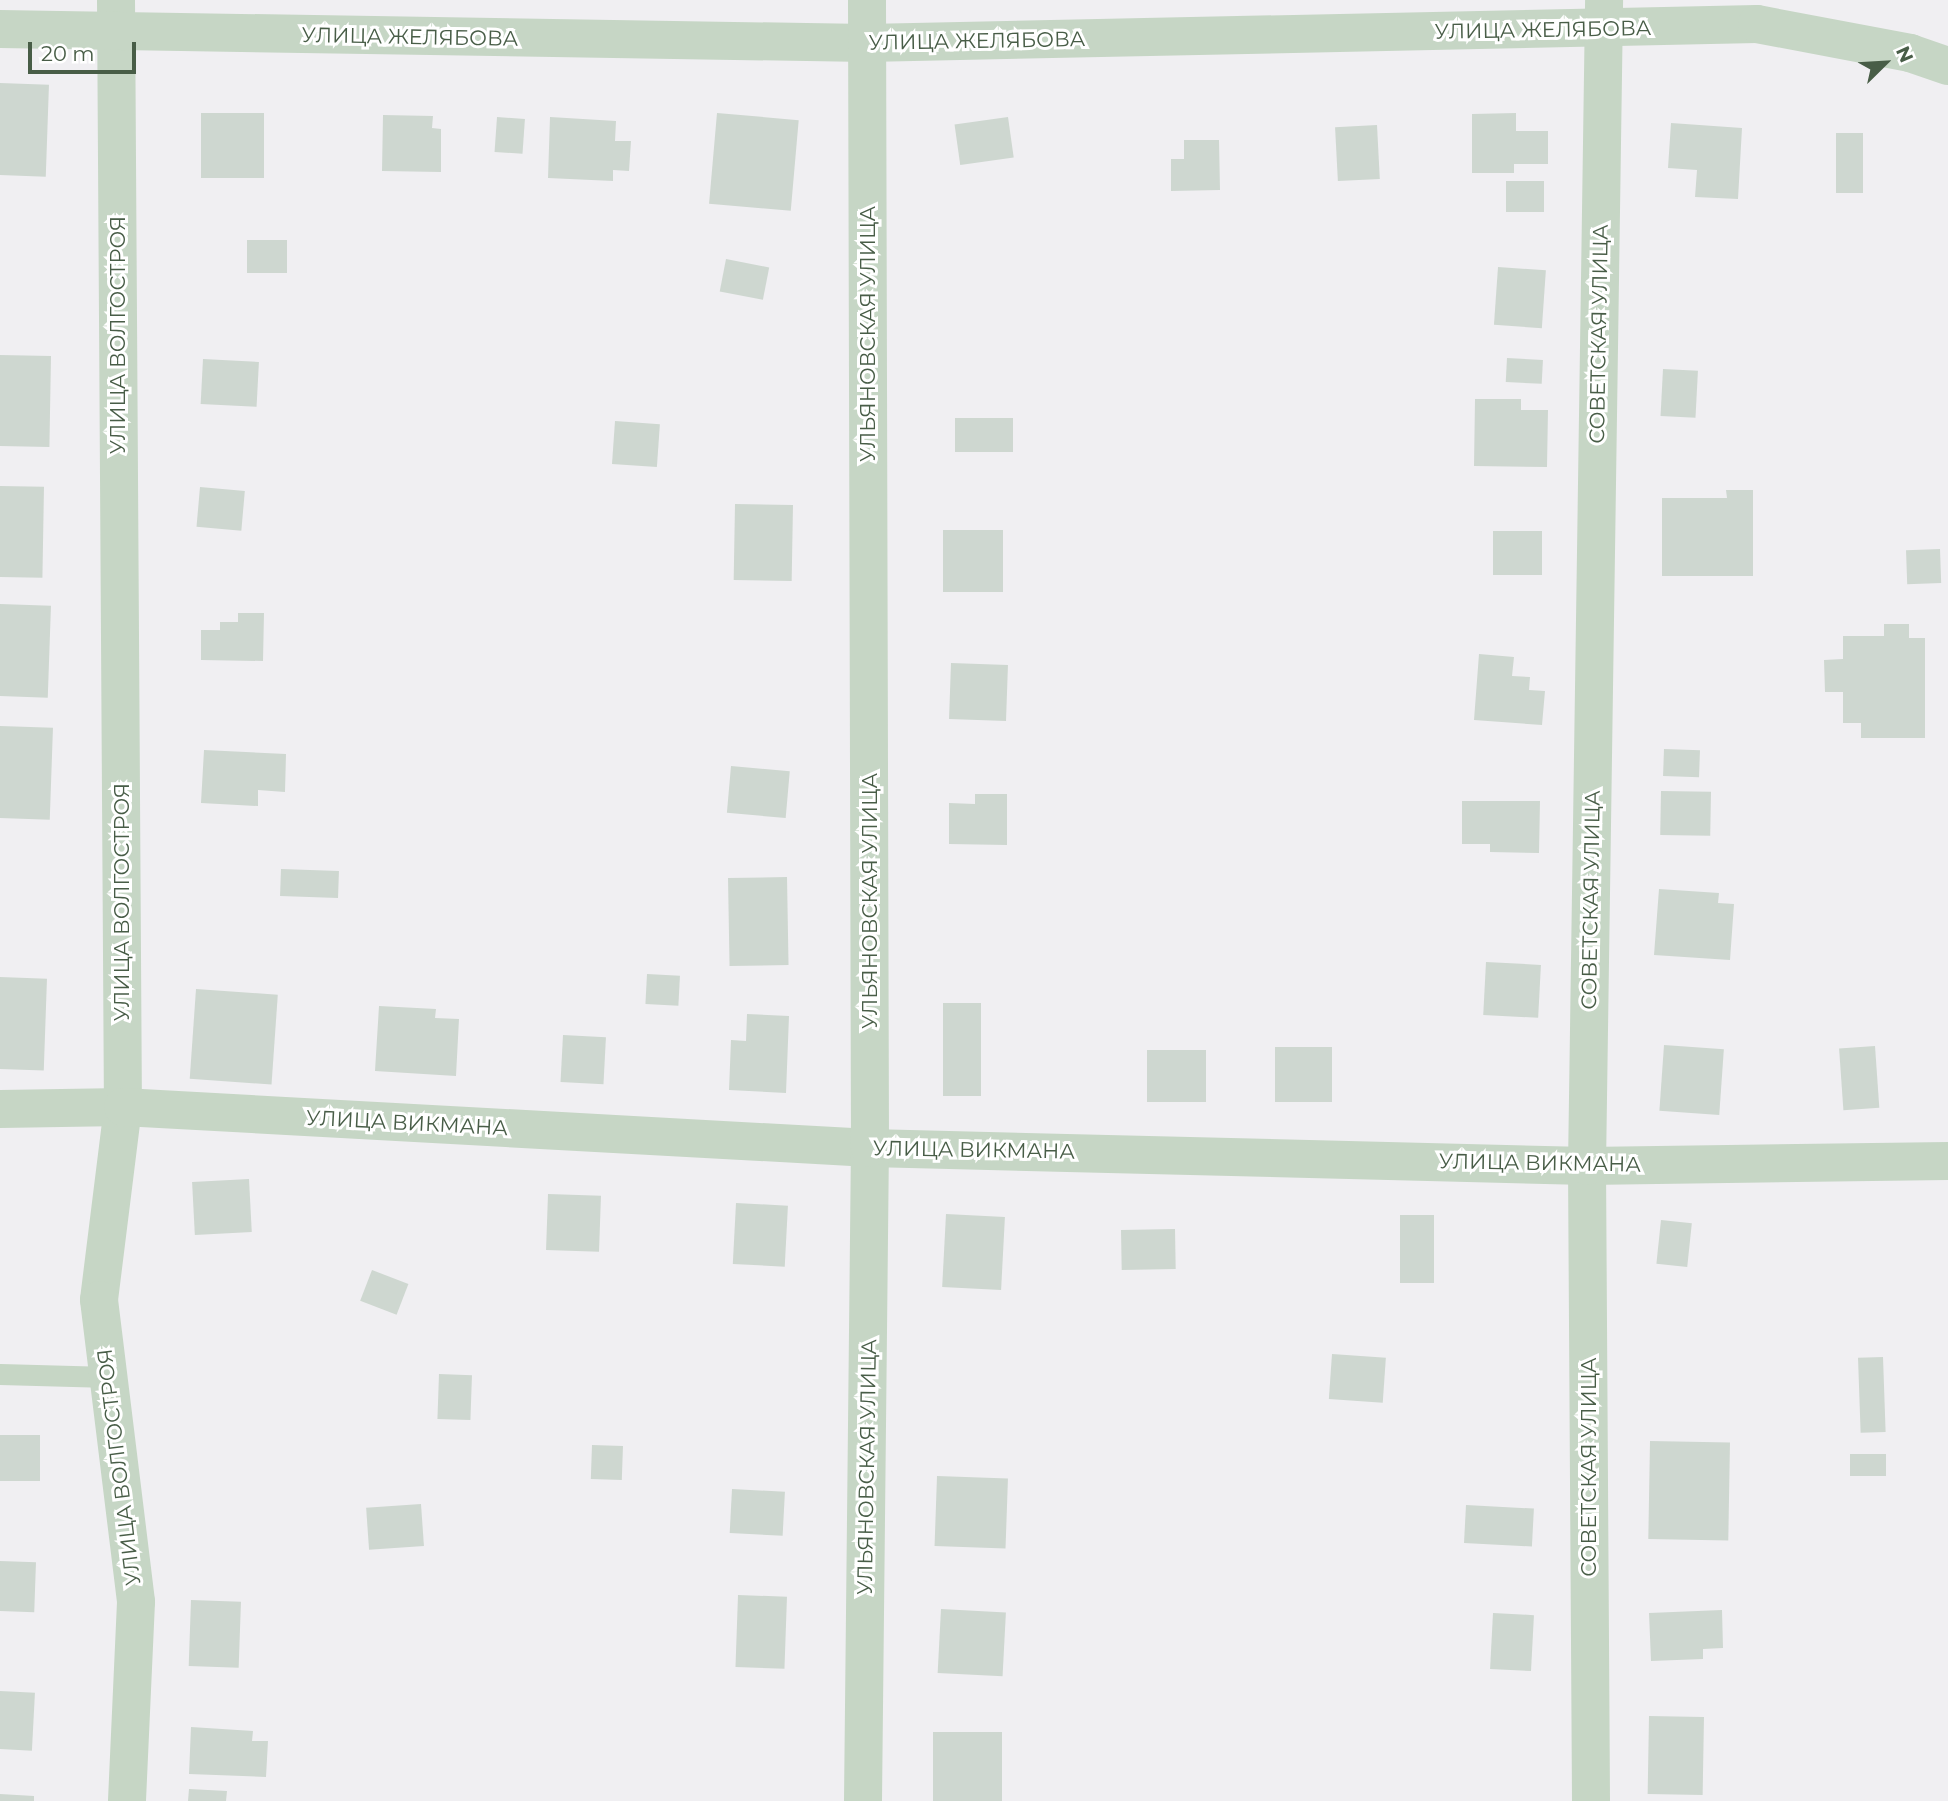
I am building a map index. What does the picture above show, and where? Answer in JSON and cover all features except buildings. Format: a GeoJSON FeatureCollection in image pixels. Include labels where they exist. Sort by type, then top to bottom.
{"type":"FeatureCollection","features":[{"type":"Feature","properties":{"kind":"street","name":"УЛЬЯНОВСКАЯ УЛИЦА"},"geometry":{"type":"LineString","coordinates":[[863,1801],[870,1148],[867,0]]}},
{"type":"Feature","properties":{"kind":"street","name":"УЛИЦА ЖЕЛЯБОВА"},"geometry":{"type":"LineString","coordinates":[[0,29],[116,17],[867,43],[1604,15],[1757,24],[1910,53],[1948,66]]}},
{"type":"Feature","properties":{"kind":"street","name":"СОВЕТСКАЯ УЛИЦА"},"geometry":{"type":"LineString","coordinates":[[1591,1801],[1587,1166],[1604,15]]}},
{"type":"Feature","properties":{"kind":"street","name":"УЛИЦА ВОЛГОСТРОЯ"},"geometry":{"type":"LineString","coordinates":[[116,17],[123,1107],[99,1300],[136,1602],[127,1801]]}},
{"type":"Feature","properties":{"kind":"street","name":"УЛИЦА ВИКМАНА"},"geometry":{"type":"LineString","coordinates":[[0,1109],[123,1107],[870,1148],[1587,1166],[1948,1161]]}},
{"type":"Feature","properties":{"kind":"lane"},"geometry":{"type":"LineString","coordinates":[[0,1374],[108,1377]]}}]}
